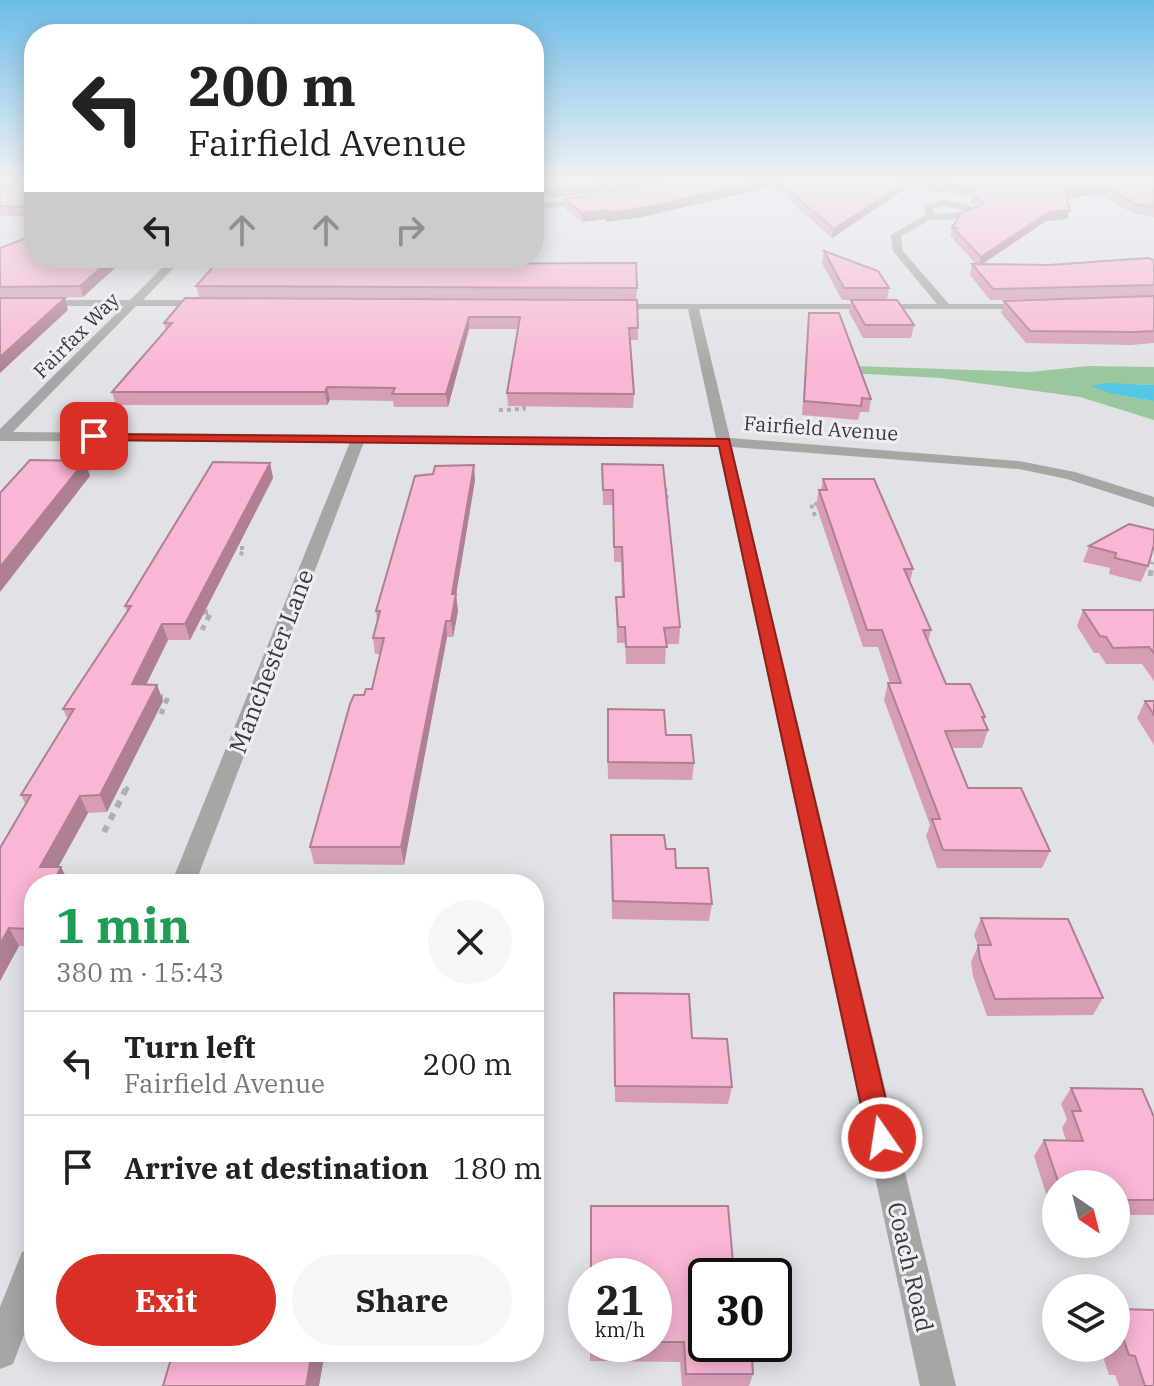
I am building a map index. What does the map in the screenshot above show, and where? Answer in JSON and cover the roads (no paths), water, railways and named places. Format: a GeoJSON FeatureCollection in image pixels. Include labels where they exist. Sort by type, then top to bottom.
{"type":"FeatureCollection","features":[{"type":"Feature","properties":{"kind":"street"},"geometry":{"type":"LineString","coordinates":[[897,244],[898,251],[945,306]]}},
{"type":"Feature","properties":{"kind":"street","name":"Fairfax Way"},"geometry":{"type":"LineString","coordinates":[[0,436],[168,268]]}},
{"type":"Feature","properties":{"kind":"street"},"geometry":{"type":"LineString","coordinates":[[0,303],[222,303]]}},
{"type":"Feature","properties":{"kind":"street"},"geometry":{"type":"LineString","coordinates":[[590,306],[1046,307]]}},
{"type":"Feature","properties":{"kind":"street","name":"Coach Road"},"geometry":{"type":"LineString","coordinates":[[693,306],[938,1386]]}},
{"type":"Feature","properties":{"kind":"street","name":"Fairfield Avenue"},"geometry":{"type":"LineString","coordinates":[[0,436],[724,442],[1019,465],[1070,475],[1154,502]]}},
{"type":"Feature","properties":{"kind":"street","name":"Manchester Lane"},"geometry":{"type":"LineString","coordinates":[[187,874],[359,437]]}},
{"type":"Feature","properties":{"kind":"street"},"geometry":{"type":"LineString","coordinates":[[0,1351],[24,1290]]}},
{"type":"Feature","properties":{"kind":"water"},"geometry":{"type":"Polygon","coordinates":[[[1107,383],[1154,385],[1154,401],[1112,394],[1091,386],[1107,383]]]}}]}
